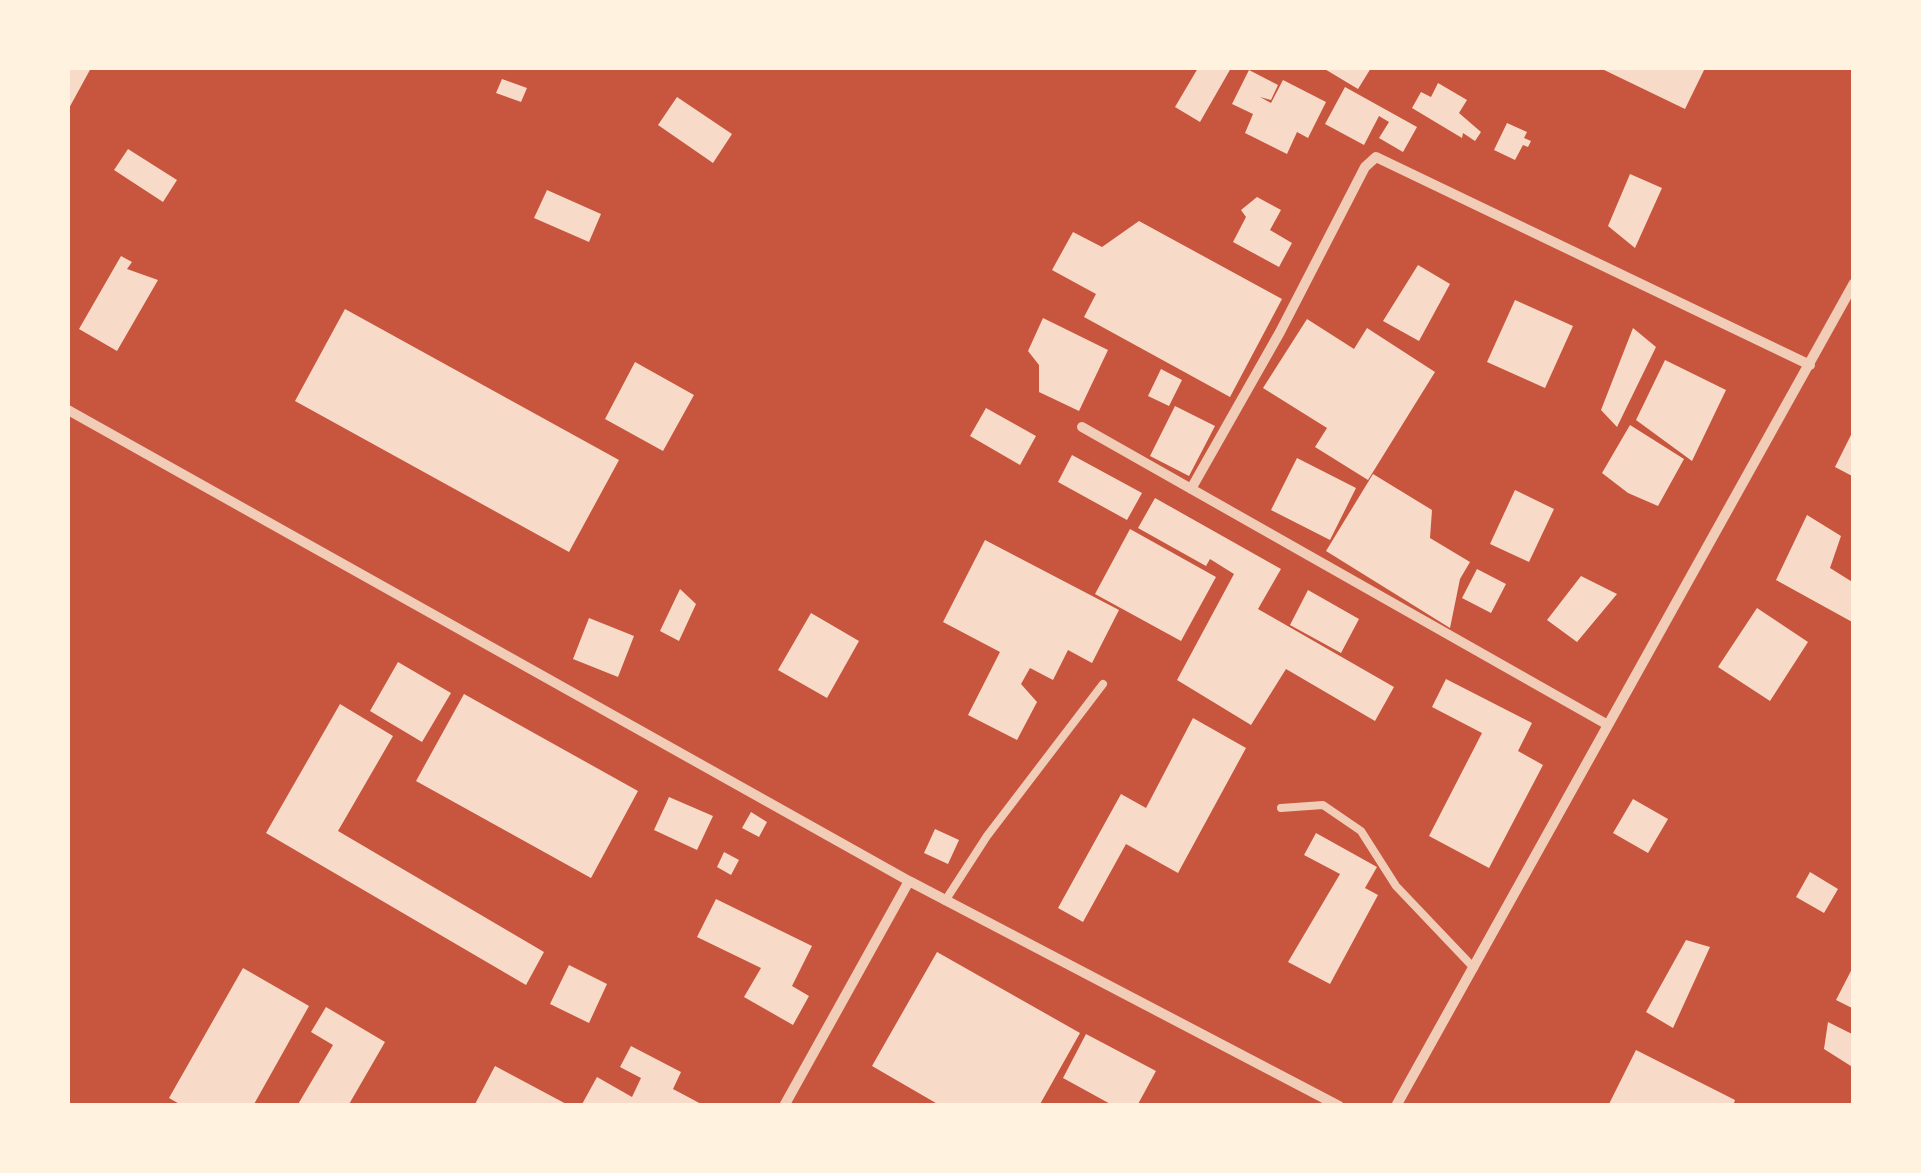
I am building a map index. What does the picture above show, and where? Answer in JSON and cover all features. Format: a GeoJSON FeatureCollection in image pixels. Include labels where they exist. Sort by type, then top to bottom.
{"type":"FeatureCollection","features":[{"type":"Feature","properties":{"kind":"street"},"geometry":{"type":"LineString","coordinates":[[1190,489],[1280,332],[1365,168],[1376,157],[1810,365]]}},
{"type":"Feature","properties":{"kind":"street"},"geometry":{"type":"LineString","coordinates":[[1396,1106],[1854,283]]}},
{"type":"Feature","properties":{"kind":"street"},"geometry":{"type":"LineString","coordinates":[[68,410],[908,882],[1340,1106]]}},
{"type":"Feature","properties":{"kind":"street"},"geometry":{"type":"LineString","coordinates":[[1082,427],[1608,725]]}},
{"type":"Feature","properties":{"kind":"street"},"geometry":{"type":"LineString","coordinates":[[784,1106],[908,882]]}},
{"type":"Feature","properties":{"kind":"lane"},"geometry":{"type":"LineString","coordinates":[[945,901],[986,836],[1103,684]]}},
{"type":"Feature","properties":{"kind":"lane"},"geometry":{"type":"LineString","coordinates":[[1281,808],[1322,805],[1361,831],[1396,886],[1474,968]]}},
{"type":"Feature","properties":{"kind":"building"},"geometry":{"type":"Polygon","coordinates":[[[68,68],[91,68],[68,110],[68,68]]]}},
{"type":"Feature","properties":{"kind":"building"},"geometry":{"type":"Polygon","coordinates":[[[1198,68],[1231,68],[1200,122],[1175,107],[1198,68]]]}},
{"type":"Feature","properties":{"kind":"building"},"geometry":{"type":"Polygon","coordinates":[[[1323,68],[1371,68],[1358,89],[1323,68]]]}},
{"type":"Feature","properties":{"kind":"building"},"geometry":{"type":"Polygon","coordinates":[[[1600,68],[1705,68],[1685,109],[1600,68]]]}},
{"type":"Feature","properties":{"kind":"building"},"geometry":{"type":"Polygon","coordinates":[[[1249,70],[1278,85],[1271,100],[1260,97],[1271,103],[1283,80],[1326,102],[1308,138],[1297,132],[1287,154],[1245,133],[1253,114],[1232,104],[1249,70]]]}},
{"type":"Feature","properties":{"kind":"building"},"geometry":{"type":"Polygon","coordinates":[[[502,79],[527,88],[521,102],[496,93],[502,79]]]}},
{"type":"Feature","properties":{"kind":"building"},"geometry":{"type":"Polygon","coordinates":[[[1438,83],[1467,100],[1459,113],[1481,132],[1475,141],[1463,133],[1462,138],[1412,108],[1421,92],[1431,97],[1438,83]]]}},
{"type":"Feature","properties":{"kind":"building"},"geometry":{"type":"Polygon","coordinates":[[[1345,87],[1417,127],[1403,152],[1379,138],[1389,122],[1379,116],[1364,145],[1325,124],[1345,87]]]}},
{"type":"Feature","properties":{"kind":"building"},"geometry":{"type":"Polygon","coordinates":[[[677,97],[732,134],[713,163],[658,125],[677,97]]]}},
{"type":"Feature","properties":{"kind":"building"},"geometry":{"type":"Polygon","coordinates":[[[1507,123],[1527,132],[1524,138],[1531,141],[1528,147],[1523,145],[1515,160],[1494,150],[1507,123]]]}},
{"type":"Feature","properties":{"kind":"building"},"geometry":{"type":"Polygon","coordinates":[[[128,149],[177,180],[163,202],[114,170],[128,149]]]}},
{"type":"Feature","properties":{"kind":"building"},"geometry":{"type":"Polygon","coordinates":[[[1630,174],[1662,188],[1635,248],[1608,226],[1630,174]]]}},
{"type":"Feature","properties":{"kind":"building"},"geometry":{"type":"Polygon","coordinates":[[[547,190],[601,214],[589,242],[534,218],[547,190]]]}},
{"type":"Feature","properties":{"kind":"building"},"geometry":{"type":"Polygon","coordinates":[[[1257,197],[1281,210],[1270,230],[1292,243],[1279,267],[1233,242],[1246,217],[1241,210],[1257,197]]]}},
{"type":"Feature","properties":{"kind":"building"},"geometry":{"type":"Polygon","coordinates":[[[1139,221],[1282,299],[1230,397],[1084,317],[1096,294],[1052,270],[1073,232],[1102,247],[1139,221]]]}},
{"type":"Feature","properties":{"kind":"building"},"geometry":{"type":"Polygon","coordinates":[[[121,256],[132,262],[127,269],[158,280],[117,351],[79,329],[121,256]]]}},
{"type":"Feature","properties":{"kind":"building"},"geometry":{"type":"Polygon","coordinates":[[[1418,265],[1450,284],[1419,341],[1383,321],[1418,265]]]}},
{"type":"Feature","properties":{"kind":"building"},"geometry":{"type":"Polygon","coordinates":[[[1515,300],[1573,326],[1545,388],[1487,362],[1515,300]]]}},
{"type":"Feature","properties":{"kind":"building"},"geometry":{"type":"Polygon","coordinates":[[[345,309],[619,460],[569,552],[295,401],[345,309]]]}},
{"type":"Feature","properties":{"kind":"building"},"geometry":{"type":"Polygon","coordinates":[[[1043,318],[1108,350],[1079,411],[1039,392],[1039,365],[1028,351],[1043,318]]]}},
{"type":"Feature","properties":{"kind":"building"},"geometry":{"type":"Polygon","coordinates":[[[1307,319],[1354,349],[1367,328],[1435,372],[1368,480],[1315,447],[1327,428],[1263,388],[1307,319]]]}},
{"type":"Feature","properties":{"kind":"building"},"geometry":{"type":"Polygon","coordinates":[[[1633,328],[1656,347],[1617,427],[1601,410],[1633,328]]]}},
{"type":"Feature","properties":{"kind":"building"},"geometry":{"type":"Polygon","coordinates":[[[1665,360],[1726,390],[1692,461],[1636,420],[1665,360]]]}},
{"type":"Feature","properties":{"kind":"building"},"geometry":{"type":"Polygon","coordinates":[[[635,362],[694,395],[663,451],[605,419],[635,362]]]}},
{"type":"Feature","properties":{"kind":"building"},"geometry":{"type":"Polygon","coordinates":[[[1161,369],[1182,380],[1169,406],[1148,396],[1161,369]]]}},
{"type":"Feature","properties":{"kind":"building"},"geometry":{"type":"Polygon","coordinates":[[[1175,406],[1215,426],[1189,476],[1150,456],[1175,406]]]}},
{"type":"Feature","properties":{"kind":"building"},"geometry":{"type":"Polygon","coordinates":[[[986,408],[1036,436],[1020,465],[970,436],[986,408]]]}},
{"type":"Feature","properties":{"kind":"building"},"geometry":{"type":"Polygon","coordinates":[[[1630,425],[1684,459],[1658,506],[1628,493],[1602,473],[1630,425]]]}},
{"type":"Feature","properties":{"kind":"building"},"geometry":{"type":"Polygon","coordinates":[[[1854,429],[1854,477],[1835,467],[1854,429]]]}},
{"type":"Feature","properties":{"kind":"building"},"geometry":{"type":"Polygon","coordinates":[[[1072,455],[1142,493],[1127,520],[1058,482],[1072,455]]]}},
{"type":"Feature","properties":{"kind":"building"},"geometry":{"type":"Polygon","coordinates":[[[1297,458],[1356,488],[1330,540],[1271,510],[1297,458]]]}},
{"type":"Feature","properties":{"kind":"building"},"geometry":{"type":"Polygon","coordinates":[[[1373,474],[1432,510],[1430,538],[1470,562],[1460,579],[1450,628],[1326,551],[1373,474]]]}},
{"type":"Feature","properties":{"kind":"building"},"geometry":{"type":"Polygon","coordinates":[[[1515,490],[1554,509],[1529,562],[1490,544],[1515,490]]]}},
{"type":"Feature","properties":{"kind":"building"},"geometry":{"type":"Polygon","coordinates":[[[1155,498],[1281,569],[1258,609],[1394,687],[1375,721],[1286,669],[1251,725],[1177,680],[1234,574],[1210,559],[1206,566],[1138,528],[1155,498]]]}},
{"type":"Feature","properties":{"kind":"building"},"geometry":{"type":"Polygon","coordinates":[[[1807,515],[1841,536],[1830,568],[1854,583],[1854,623],[1776,580],[1807,515]]]}},
{"type":"Feature","properties":{"kind":"building"},"geometry":{"type":"Polygon","coordinates":[[[1130,529],[1216,577],[1181,641],[1095,594],[1130,529]]]}},
{"type":"Feature","properties":{"kind":"building"},"geometry":{"type":"Polygon","coordinates":[[[985,540],[1119,610],[1092,663],[1068,650],[1053,680],[1030,668],[1021,684],[1037,702],[1017,740],[968,715],[1000,652],[943,622],[985,540]]]}},
{"type":"Feature","properties":{"kind":"building"},"geometry":{"type":"Polygon","coordinates":[[[1477,569],[1506,584],[1491,613],[1462,598],[1477,569]]]}},
{"type":"Feature","properties":{"kind":"building"},"geometry":{"type":"Polygon","coordinates":[[[1581,576],[1617,594],[1577,642],[1547,620],[1581,576]]]}},
{"type":"Feature","properties":{"kind":"building"},"geometry":{"type":"Polygon","coordinates":[[[680,589],[696,604],[679,641],[660,631],[680,589]]]}},
{"type":"Feature","properties":{"kind":"building"},"geometry":{"type":"Polygon","coordinates":[[[1308,590],[1359,619],[1341,653],[1290,625],[1308,590]]]}},
{"type":"Feature","properties":{"kind":"building"},"geometry":{"type":"Polygon","coordinates":[[[1757,608],[1808,642],[1770,701],[1718,667],[1757,608]]]}},
{"type":"Feature","properties":{"kind":"building"},"geometry":{"type":"Polygon","coordinates":[[[811,613],[859,641],[827,698],[778,670],[811,613]]]}},
{"type":"Feature","properties":{"kind":"building"},"geometry":{"type":"Polygon","coordinates":[[[589,618],[634,636],[618,677],[573,659],[589,618]]]}},
{"type":"Feature","properties":{"kind":"building"},"geometry":{"type":"Polygon","coordinates":[[[398,662],[451,693],[422,742],[370,711],[398,662]]]}},
{"type":"Feature","properties":{"kind":"building"},"geometry":{"type":"Polygon","coordinates":[[[1446,679],[1532,723],[1518,751],[1543,765],[1489,868],[1429,836],[1482,733],[1432,707],[1446,679]]]}},
{"type":"Feature","properties":{"kind":"building"},"geometry":{"type":"Polygon","coordinates":[[[464,694],[638,791],[591,878],[416,781],[464,694]]]}},
{"type":"Feature","properties":{"kind":"building"},"geometry":{"type":"Polygon","coordinates":[[[340,704],[393,736],[338,831],[544,952],[526,985],[266,833],[340,704]]]}},
{"type":"Feature","properties":{"kind":"building"},"geometry":{"type":"Polygon","coordinates":[[[1193,718],[1246,748],[1178,873],[1126,844],[1083,922],[1058,908],[1121,794],[1146,808],[1193,718]]]}},
{"type":"Feature","properties":{"kind":"building"},"geometry":{"type":"Polygon","coordinates":[[[669,797],[713,816],[697,850],[654,830],[669,797]]]}},
{"type":"Feature","properties":{"kind":"building"},"geometry":{"type":"Polygon","coordinates":[[[1633,799],[1668,819],[1648,853],[1613,833],[1633,799]]]}},
{"type":"Feature","properties":{"kind":"building"},"geometry":{"type":"Polygon","coordinates":[[[751,812],[767,822],[759,837],[742,828],[751,812]]]}},
{"type":"Feature","properties":{"kind":"building"},"geometry":{"type":"Polygon","coordinates":[[[935,829],[959,840],[948,864],[924,853],[935,829]]]}},
{"type":"Feature","properties":{"kind":"building"},"geometry":{"type":"Polygon","coordinates":[[[1316,833],[1377,867],[1365,888],[1378,895],[1330,984],[1288,962],[1340,874],[1304,855],[1316,833]]]}},
{"type":"Feature","properties":{"kind":"building"},"geometry":{"type":"Polygon","coordinates":[[[724,852],[739,860],[731,875],[717,867],[724,852]]]}},
{"type":"Feature","properties":{"kind":"building"},"geometry":{"type":"Polygon","coordinates":[[[1810,872],[1838,889],[1824,913],[1796,897],[1810,872]]]}},
{"type":"Feature","properties":{"kind":"building"},"geometry":{"type":"Polygon","coordinates":[[[716,899],[812,946],[792,986],[809,996],[793,1025],[744,997],[761,968],[697,937],[716,899]]]}},
{"type":"Feature","properties":{"kind":"building"},"geometry":{"type":"Polygon","coordinates":[[[1686,940],[1710,947],[1673,1028],[1646,1012],[1686,940]]]}},
{"type":"Feature","properties":{"kind":"building"},"geometry":{"type":"Polygon","coordinates":[[[937,952],[1080,1033],[1039,1106],[941,1106],[872,1066],[937,952]]]}},
{"type":"Feature","properties":{"kind":"building"},"geometry":{"type":"Polygon","coordinates":[[[569,965],[607,984],[589,1023],[550,1004],[569,965]]]}},
{"type":"Feature","properties":{"kind":"building"},"geometry":{"type":"Polygon","coordinates":[[[1854,965],[1854,1009],[1836,1000],[1854,965]]]}},
{"type":"Feature","properties":{"kind":"building"},"geometry":{"type":"Polygon","coordinates":[[[243,968],[309,1006],[253,1106],[183,1106],[169,1098],[243,968]]]}},
{"type":"Feature","properties":{"kind":"building"},"geometry":{"type":"Polygon","coordinates":[[[326,1007],[385,1042],[348,1106],[297,1106],[333,1045],[311,1032],[326,1007]]]}},
{"type":"Feature","properties":{"kind":"building"},"geometry":{"type":"Polygon","coordinates":[[[1828,1022],[1854,1035],[1854,1068],[1824,1049],[1828,1022]]]}},
{"type":"Feature","properties":{"kind":"building"},"geometry":{"type":"Polygon","coordinates":[[[1086,1034],[1156,1071],[1137,1106],[1114,1106],[1063,1078],[1086,1034]]]}},
{"type":"Feature","properties":{"kind":"building"},"geometry":{"type":"Polygon","coordinates":[[[631,1046],[681,1072],[673,1089],[705,1106],[581,1106],[597,1077],[632,1097],[641,1078],[620,1067],[631,1046]]]}},
{"type":"Feature","properties":{"kind":"building"},"geometry":{"type":"Polygon","coordinates":[[[1636,1050],[1735,1100],[1733,1106],[1608,1106],[1636,1050]]]}},
{"type":"Feature","properties":{"kind":"building"},"geometry":{"type":"Polygon","coordinates":[[[495,1066],[570,1106],[474,1106],[495,1066]]]}}]}
